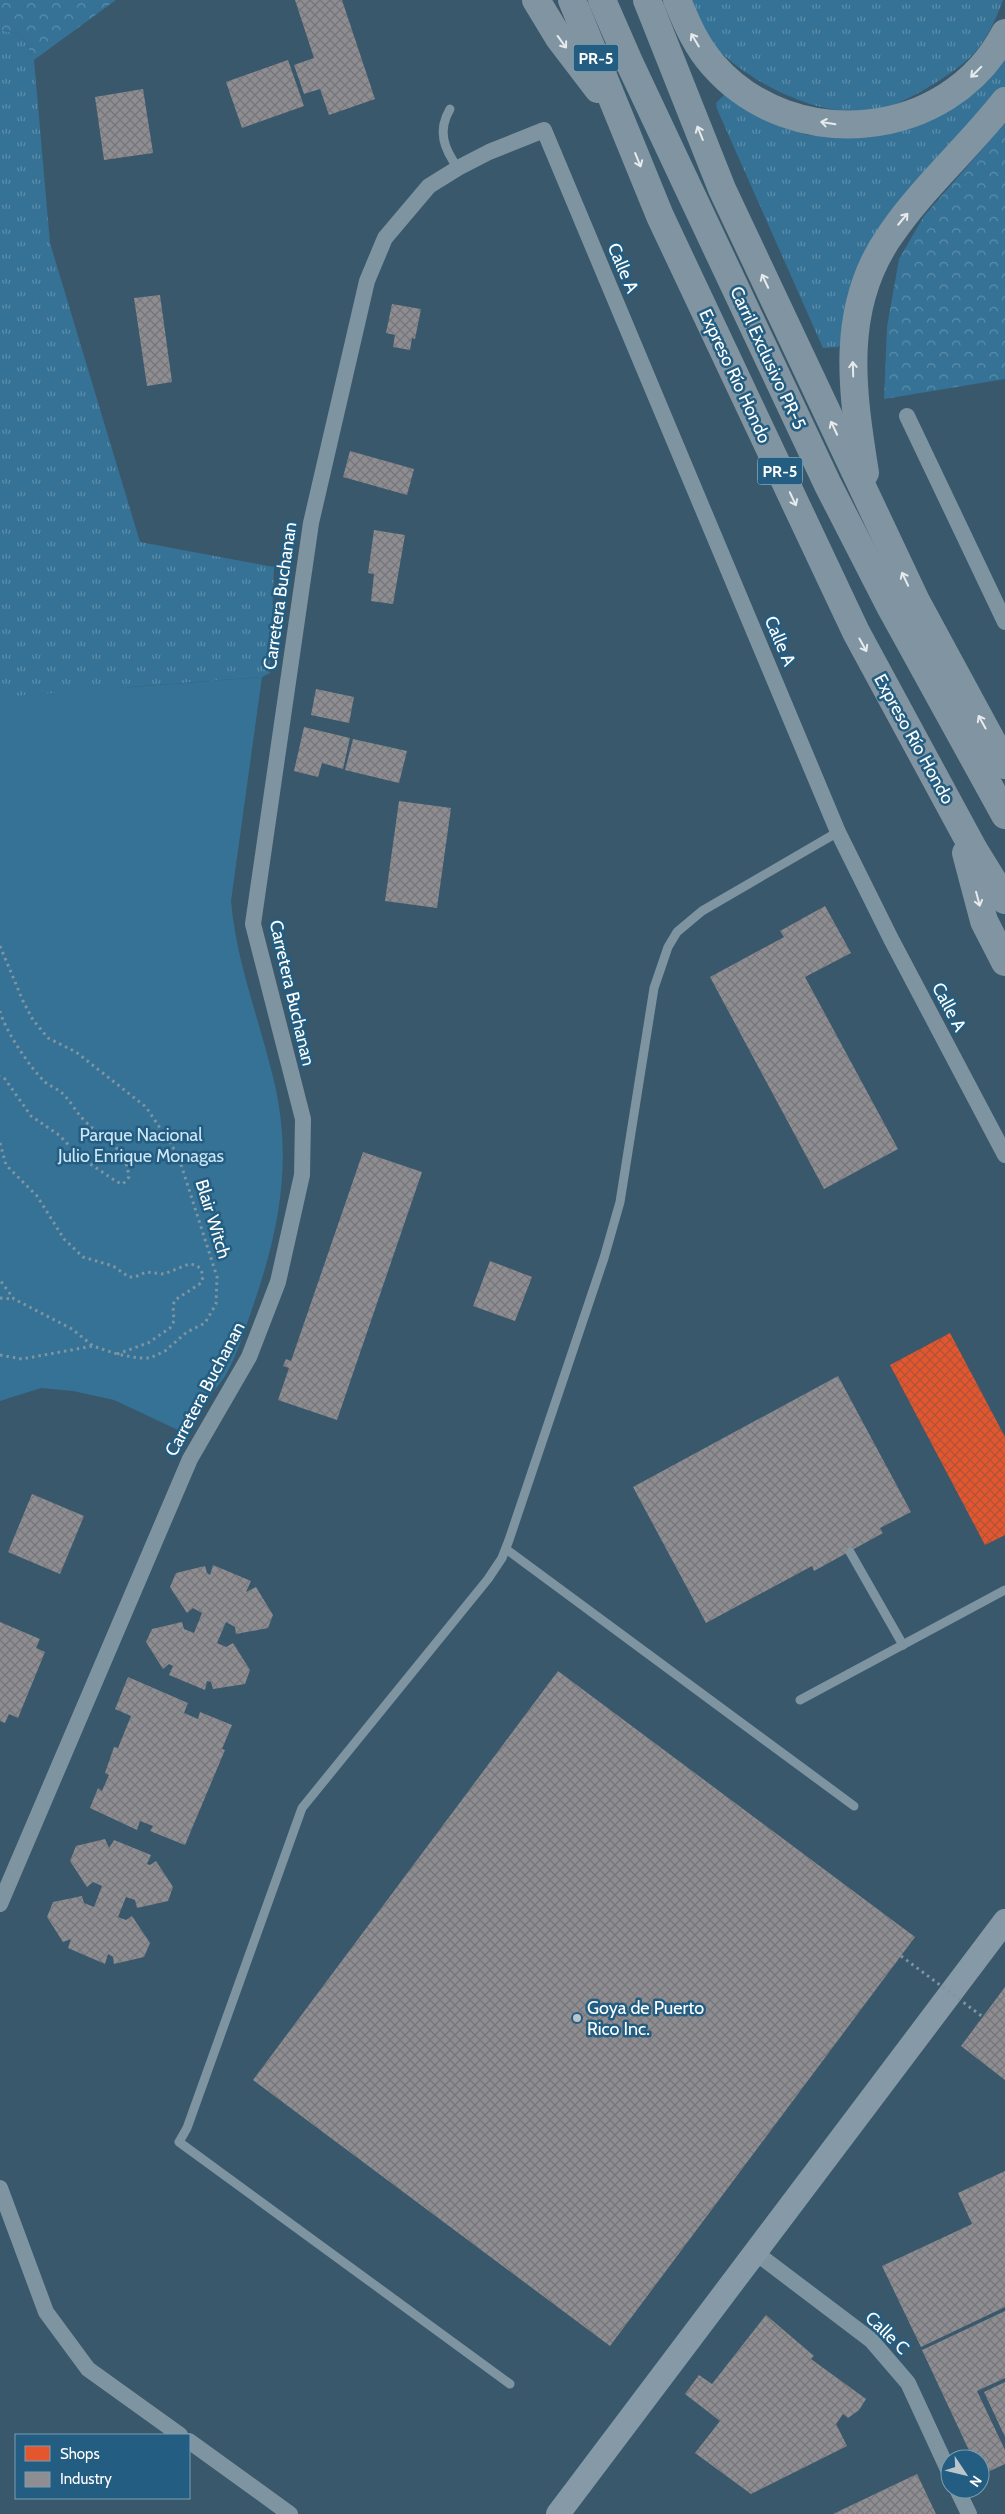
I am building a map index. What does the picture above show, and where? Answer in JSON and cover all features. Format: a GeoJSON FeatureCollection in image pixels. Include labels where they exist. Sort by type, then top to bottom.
{"type":"FeatureCollection","features":[{"type":"Feature","properties":{"kind":"highway"},"geometry":{"type":"LineString","coordinates":[[536,0],[559,38],[619,115]]}},
{"type":"Feature","properties":{"kind":"highway","name":"Expreso Río Hondo"},"geometry":{"type":"LineString","coordinates":[[572,0],[660,216],[856,632],[957,818],[1005,900]]}},
{"type":"Feature","properties":{"kind":"highway","name":"Carril Exclusivo PR-5"},"geometry":{"type":"LineString","coordinates":[[602,0],[650,108],[828,485],[890,608],[1005,815]]}},
{"type":"Feature","properties":{"kind":"highway"},"geometry":{"type":"LineString","coordinates":[[647,0],[722,189],[916,601],[1005,765]]}},
{"type":"Feature","properties":{"kind":"highway"},"geometry":{"type":"LineString","coordinates":[[677,0],[700,48],[714,66],[740,89],[788,116],[841,125],[873,124],[897,118],[927,106],[967,81],[984,63],[1005,33]]}},
{"type":"Feature","properties":{"kind":"highway"},"geometry":{"type":"LineString","coordinates":[[870,504],[854,402],[854,333],[862,295],[871,271],[890,234],[1005,101]]}},
{"type":"Feature","properties":{"kind":"highway"},"geometry":{"type":"LineString","coordinates":[[957,818],[984,921],[1005,962]]}},
{"type":"Feature","properties":{"kind":"street","name":"Carretera Buchanan"},"geometry":{"type":"LineString","coordinates":[[0,1904],[190,1459],[249,1356],[278,1282],[302,1175],[303,1119],[253,924],[311,523],[367,281],[385,238],[429,186],[489,152],[544,130]]}},
{"type":"Feature","properties":{"kind":"street","name":"Calle A"},"geometry":{"type":"LineString","coordinates":[[544,130],[838,832],[891,939],[1005,1155]]}},
{"type":"Feature","properties":{"kind":"street"},"geometry":{"type":"LineString","coordinates":[[907,416],[1003,616]]}},
{"type":"Feature","properties":{"kind":"street"},"geometry":{"type":"LineString","coordinates":[[558,2514],[1005,1921]]}},
{"type":"Feature","properties":{"kind":"street"},"geometry":{"type":"LineString","coordinates":[[0,2188],[46,2312],[88,2369],[179,2434]]}},
{"type":"Feature","properties":{"kind":"street","name":"Calle C"},"geometry":{"type":"LineString","coordinates":[[756,2253],[871,2340],[908,2383],[940,2452]]}},
{"type":"Feature","properties":{"kind":"street"},"geometry":{"type":"LineString","coordinates":[[190,2442],[290,2514]]}},
{"type":"Feature","properties":{"kind":"street"},"geometry":{"type":"LineString","coordinates":[[961,2499],[968,2514]]}},
{"type":"Feature","properties":{"kind":"lane"},"geometry":{"type":"LineString","coordinates":[[450,109],[443,124],[444,144],[448,154],[458,168]]}},
{"type":"Feature","properties":{"kind":"lane"},"geometry":{"type":"LineString","coordinates":[[510,2384],[179,2142],[187,2128],[302,1808],[488,1579],[506,1549],[604,1258],[620,1202],[654,988],[668,947],[677,932],[702,910],[838,832]]}},
{"type":"Feature","properties":{"kind":"lane"},"geometry":{"type":"LineString","coordinates":[[506,1549],[854,1806]]}},
{"type":"Feature","properties":{"kind":"lane"},"geometry":{"type":"LineString","coordinates":[[850,1552],[902,1645]]}},
{"type":"Feature","properties":{"kind":"lane"},"geometry":{"type":"LineString","coordinates":[[800,1700],[1005,1590]]}},
{"type":"Feature","properties":{"kind":"path","name":"Blair Witch"},"geometry":{"type":"LineString","coordinates":[[0,946],[33,1020],[48,1038],[76,1052],[146,1107],[178,1155],[217,1278],[216,1304],[205,1323],[187,1332],[165,1351],[150,1358],[117,1354],[93,1346]]}},
{"type":"Feature","properties":{"kind":"path"},"geometry":{"type":"LineString","coordinates":[[0,1012],[6,1031],[44,1081],[58,1089],[85,1122],[112,1141],[120,1151],[127,1163],[129,1177],[123,1184],[117,1182],[80,1157],[59,1135],[31,1116],[5,1079],[0,1076]]}},
{"type":"Feature","properties":{"kind":"path","name":"Blair Witch"},"geometry":{"type":"LineString","coordinates":[[0,1143],[6,1165],[37,1196],[64,1239],[83,1257],[113,1266],[129,1278],[135,1278],[146,1272],[164,1274],[188,1264],[196,1265],[201,1269],[203,1278],[201,1283],[175,1300],[173,1305],[174,1321],[170,1328],[148,1343],[117,1354]]}},
{"type":"Feature","properties":{"kind":"path"},"geometry":{"type":"LineString","coordinates":[[0,1280],[14,1298],[72,1329],[93,1346]]}},
{"type":"Feature","properties":{"kind":"path"},"geometry":{"type":"LineString","coordinates":[[0,1298],[14,1298]]}},
{"type":"Feature","properties":{"kind":"path"},"geometry":{"type":"LineString","coordinates":[[0,1354],[22,1359],[93,1346]]}},
{"type":"Feature","properties":{"kind":"path"},"geometry":{"type":"LineString","coordinates":[[901,1956],[983,2017]]}},
{"type":"Feature","properties":{"kind":"green space"},"geometry":{"type":"Polygon","coordinates":[[[0,0],[116,0],[34,60],[22,35],[0,30],[0,0]]]}},
{"type":"Feature","properties":{"kind":"green space"},"geometry":{"type":"Polygon","coordinates":[[[686,0],[1003,0],[988,33],[966,61],[920,92],[892,106],[869,112],[822,107],[798,100],[752,76],[731,62],[698,28],[692,18],[686,0]]]}},
{"type":"Feature","properties":{"kind":"green space"},"geometry":{"type":"Polygon","coordinates":[[[0,30],[22,35],[34,60],[50,243],[140,542],[274,567],[270,673],[262,677],[129,687],[0,743],[0,30]]]}},
{"type":"Feature","properties":{"kind":"green space"},"geometry":{"type":"Polygon","coordinates":[[[1005,52],[1005,91],[923,187],[846,341],[838,347],[823,348],[716,103],[725,94],[807,135],[851,138],[904,130],[957,106],[1005,52]]]}},
{"type":"Feature","properties":{"kind":"green space"},"geometry":{"type":"Polygon","coordinates":[[[1005,123],[1005,379],[884,399],[887,327],[899,259],[924,216],[1005,123]]]}},
{"type":"Feature","properties":{"kind":"green space","name":"Parque Nacional Julio Enrique Monagas"},"geometry":{"type":"Polygon","coordinates":[[[262,677],[231,901],[242,966],[279,1104],[283,1163],[281,1193],[270,1250],[240,1343],[225,1376],[209,1397],[178,1430],[114,1400],[73,1391],[41,1388],[0,1401],[0,697],[262,677]]]}},
{"type":"Feature","properties":{"kind":"building: Shops"},"geometry":{"type":"Polygon","coordinates":[[[950,1333],[1005,1437],[1005,1535],[985,1545],[890,1365],[950,1333]]]}},
{"type":"Feature","properties":{"kind":"building: Industry"},"geometry":{"type":"Polygon","coordinates":[[[295,0],[342,0],[375,99],[329,115],[320,89],[304,94],[294,65],[314,58],[295,0]]]}},
{"type":"Feature","properties":{"kind":"building: Industry"},"geometry":{"type":"Polygon","coordinates":[[[288,60],[304,106],[242,128],[226,82],[288,60]]]}},
{"type":"Feature","properties":{"kind":"building: Industry"},"geometry":{"type":"Polygon","coordinates":[[[143,89],[153,153],[104,160],[95,97],[143,89]]]}},
{"type":"Feature","properties":{"kind":"building: Industry"},"geometry":{"type":"Polygon","coordinates":[[[160,295],[172,382],[147,386],[134,298],[160,295]]]}},
{"type":"Feature","properties":{"kind":"building: Industry"},"geometry":{"type":"Polygon","coordinates":[[[392,304],[421,309],[415,339],[412,338],[410,350],[393,347],[395,335],[386,333],[392,304]]]}},
{"type":"Feature","properties":{"kind":"building: Industry"},"geometry":{"type":"Polygon","coordinates":[[[350,451],[414,469],[407,495],[343,477],[350,451]]]}},
{"type":"Feature","properties":{"kind":"building: Industry"},"geometry":{"type":"Polygon","coordinates":[[[374,530],[405,535],[393,604],[371,601],[374,574],[368,573],[374,530]]]}},
{"type":"Feature","properties":{"kind":"building: Industry"},"geometry":{"type":"Polygon","coordinates":[[[316,689],[354,697],[349,723],[311,715],[316,689]]]}},
{"type":"Feature","properties":{"kind":"building: Industry"},"geometry":{"type":"Polygon","coordinates":[[[304,727],[350,738],[343,769],[322,763],[318,777],[294,771],[304,727]]]}},
{"type":"Feature","properties":{"kind":"building: Industry"},"geometry":{"type":"Polygon","coordinates":[[[353,739],[407,751],[399,783],[345,770],[353,739]]]}},
{"type":"Feature","properties":{"kind":"building: Industry"},"geometry":{"type":"Polygon","coordinates":[[[399,801],[451,808],[437,908],[385,901],[399,801]]]}},
{"type":"Feature","properties":{"kind":"building: Industry"},"geometry":{"type":"Polygon","coordinates":[[[825,906],[851,953],[805,977],[898,1149],[824,1189],[710,977],[784,937],[780,931],[825,906]]]}},
{"type":"Feature","properties":{"kind":"building: Industry"},"geometry":{"type":"Polygon","coordinates":[[[363,1152],[422,1172],[337,1420],[278,1400],[289,1368],[283,1366],[286,1359],[291,1361],[363,1152]]]}},
{"type":"Feature","properties":{"kind":"building: Industry"},"geometry":{"type":"Polygon","coordinates":[[[490,1261],[532,1277],[515,1321],[473,1306],[490,1261]]]}},
{"type":"Feature","properties":{"kind":"building: Industry"},"geometry":{"type":"Polygon","coordinates":[[[838,1376],[911,1512],[880,1528],[883,1533],[814,1571],[812,1566],[706,1623],[633,1487],[838,1376]]]}},
{"type":"Feature","properties":{"kind":"building: Industry"},"geometry":{"type":"Polygon","coordinates":[[[32,1494],[84,1516],[60,1574],[8,1552],[32,1494]]]}},
{"type":"Feature","properties":{"kind":"building: Industry"},"geometry":{"type":"Polygon","coordinates":[[[213,1565],[251,1581],[246,1592],[256,1587],[273,1615],[268,1628],[236,1634],[235,1627],[226,1622],[217,1643],[226,1647],[233,1643],[250,1670],[245,1684],[213,1689],[211,1682],[207,1681],[205,1690],[169,1675],[173,1666],[169,1664],[163,1669],[146,1642],[152,1629],[182,1622],[184,1629],[194,1633],[202,1613],[193,1608],[187,1613],[170,1587],[176,1573],[205,1566],[207,1573],[210,1575],[213,1565]]]}},
{"type":"Feature","properties":{"kind":"building: Industry"},"geometry":{"type":"Polygon","coordinates":[[[0,1622],[40,1639],[36,1648],[45,1652],[18,1718],[9,1714],[5,1723],[0,1721],[0,1622]]]}},
{"type":"Feature","properties":{"kind":"building: Industry","name":"Goya de Puerto Rico Inc."},"geometry":{"type":"Polygon","coordinates":[[[558,1671],[915,1937],[610,2346],[253,2080],[558,1671]]]}},
{"type":"Feature","properties":{"kind":"building: Industry"},"geometry":{"type":"Polygon","coordinates":[[[128,1677],[188,1703],[184,1713],[198,1719],[200,1712],[232,1725],[222,1749],[225,1750],[185,1845],[150,1831],[153,1826],[140,1821],[137,1830],[90,1808],[98,1788],[102,1791],[109,1775],[105,1773],[114,1747],[118,1748],[131,1716],[115,1709],[128,1677]]]}},
{"type":"Feature","properties":{"kind":"building: Industry"},"geometry":{"type":"Polygon","coordinates":[[[105,1839],[109,1848],[114,1840],[151,1855],[147,1864],[150,1865],[156,1861],[173,1887],[168,1901],[137,1908],[135,1900],[126,1897],[118,1917],[126,1920],[132,1916],[150,1943],[144,1957],[114,1964],[113,1957],[108,1954],[105,1964],[68,1948],[71,1939],[63,1942],[47,1917],[53,1902],[82,1896],[84,1903],[94,1907],[102,1886],[93,1882],[87,1887],[70,1861],[76,1846],[105,1839]]]}},
{"type":"Feature","properties":{"kind":"building: Industry"},"geometry":{"type":"Polygon","coordinates":[[[1005,1987],[1005,2080],[961,2046],[1005,1987]]]}},
{"type":"Feature","properties":{"kind":"building: Industry"},"geometry":{"type":"Polygon","coordinates":[[[1005,2171],[1005,2307],[921,2347],[882,2266],[972,2224],[958,2193],[1005,2171]]]}},
{"type":"Feature","properties":{"kind":"building: Industry"},"geometry":{"type":"Polygon","coordinates":[[[1005,2311],[1005,2378],[977,2391],[1005,2450],[1005,2464],[990,2471],[990,2449],[968,2449],[922,2350],[1005,2311]]]}},
{"type":"Feature","properties":{"kind":"building: Industry"},"geometry":{"type":"Polygon","coordinates":[[[766,2315],[814,2356],[811,2359],[866,2399],[859,2410],[848,2418],[843,2414],[836,2424],[847,2446],[751,2494],[695,2453],[720,2421],[685,2394],[699,2375],[712,2384],[766,2315]]]}},
{"type":"Feature","properties":{"kind":"building: Industry"},"geometry":{"type":"Polygon","coordinates":[[[1005,2382],[1005,2437],[984,2392],[1005,2382]]]}},
{"type":"Feature","properties":{"kind":"building: Industry"},"geometry":{"type":"Polygon","coordinates":[[[917,2474],[936,2514],[833,2514],[917,2474]]]}},
{"type":"Feature","properties":{"kind":"place","name":"Goya de Puerto Rico Inc."},"geometry":{"type":"Point","coordinates":[577,2018]}}]}
